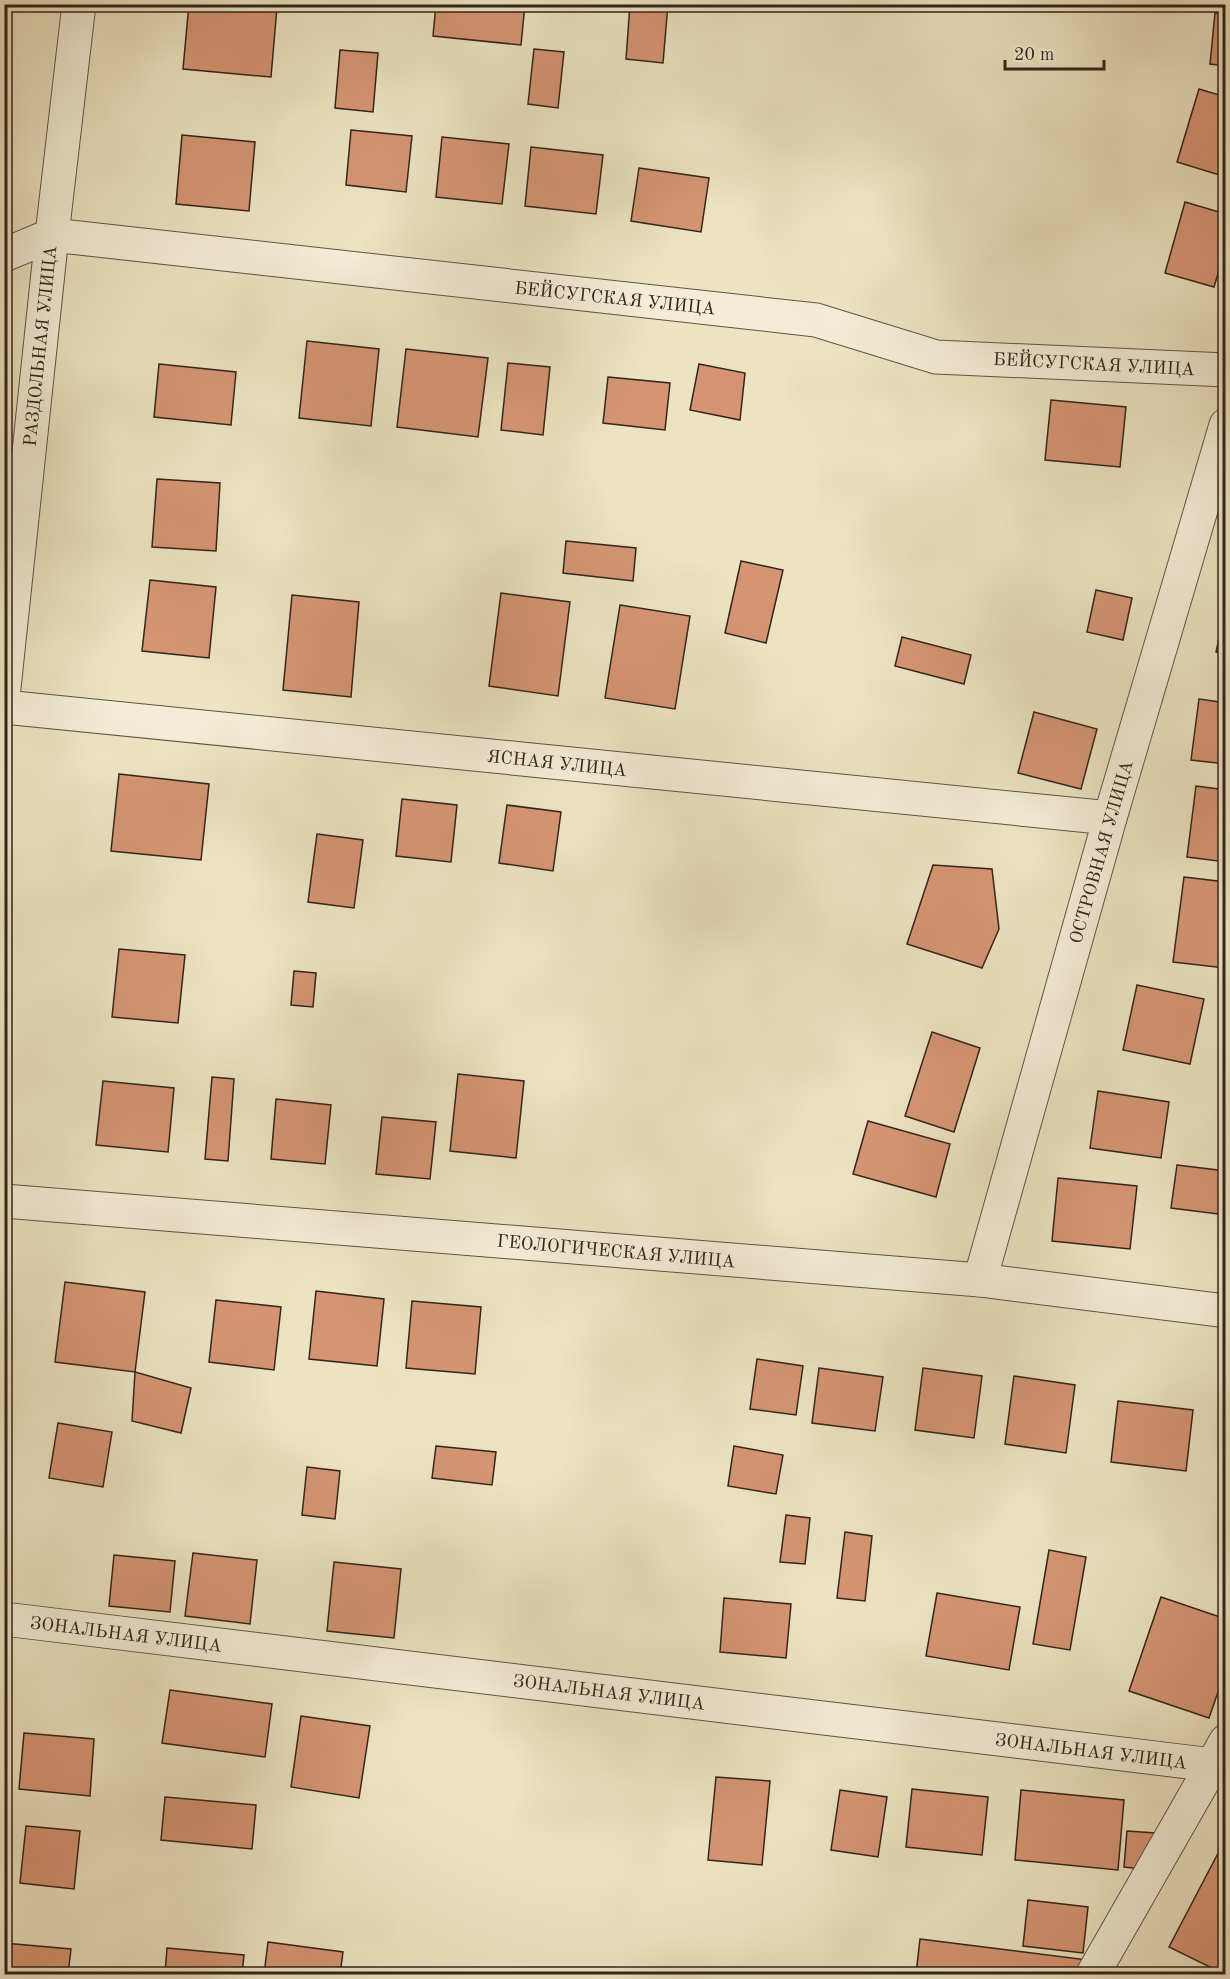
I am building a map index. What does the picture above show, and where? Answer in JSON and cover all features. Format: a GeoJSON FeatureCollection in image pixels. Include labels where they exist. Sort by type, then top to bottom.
{"type":"FeatureCollection","features":[{"type":"Feature","properties":{"kind":"street","name":"РАЗДОЛЬНАЯ УЛИЦА"},"geometry":{"type":"LineString","coordinates":[[4,688],[79,4]]}},
{"type":"Feature","properties":{"kind":"street","name":"БЕЙСУГСКАЯ УЛИЦА"},"geometry":{"type":"LineString","coordinates":[[4,255],[52,235],[816,320],[936,357],[1226,370]]}},
{"type":"Feature","properties":{"kind":"street","name":"ОСТРОВНАЯ УЛИЦА"},"geometry":{"type":"LineString","coordinates":[[980,1280],[1110,818],[1226,425]]}},
{"type":"Feature","properties":{"kind":"street","name":"ЯСНАЯ УЛИЦА"},"geometry":{"type":"LineString","coordinates":[[4,707],[1110,818]]}},
{"type":"Feature","properties":{"kind":"street","name":"ГЕОЛОГИЧЕСКАЯ УЛИЦА"},"geometry":{"type":"LineString","coordinates":[[4,1201],[980,1280],[1226,1311]]}},
{"type":"Feature","properties":{"kind":"street","name":"ЗОНАЛЬНАЯ УЛИЦА"},"geometry":{"type":"LineString","coordinates":[[4,1619],[1219,1753]]}},
{"type":"Feature","properties":{"kind":"street"},"geometry":{"type":"LineString","coordinates":[[1093,1974],[1219,1753]]}},
{"type":"Feature","properties":{"kind":"building"},"geometry":{"type":"Polygon","coordinates":[[[189,4],[250,4],[277,7],[271,77],[183,69],[189,4]]]}},
{"type":"Feature","properties":{"kind":"building"},"geometry":{"type":"Polygon","coordinates":[[[436,4],[525,4],[521,45],[433,36],[436,4]]]}},
{"type":"Feature","properties":{"kind":"building"},"geometry":{"type":"Polygon","coordinates":[[[630,4],[668,4],[663,63],[626,59],[630,4]]]}},
{"type":"Feature","properties":{"kind":"building"},"geometry":{"type":"Polygon","coordinates":[[[1215,13],[1226,14],[1226,66],[1210,64],[1215,13]]]}},
{"type":"Feature","properties":{"kind":"building"},"geometry":{"type":"Polygon","coordinates":[[[534,49],[564,52],[558,108],[528,104],[534,49]]]}},
{"type":"Feature","properties":{"kind":"building"},"geometry":{"type":"Polygon","coordinates":[[[340,50],[378,53],[373,112],[335,108],[340,50]]]}},
{"type":"Feature","properties":{"kind":"building"},"geometry":{"type":"Polygon","coordinates":[[[1199,89],[1226,97],[1226,177],[1177,162],[1199,89]]]}},
{"type":"Feature","properties":{"kind":"building"},"geometry":{"type":"Polygon","coordinates":[[[351,130],[412,136],[406,192],[346,185],[351,130]]]}},
{"type":"Feature","properties":{"kind":"building"},"geometry":{"type":"Polygon","coordinates":[[[182,135],[255,142],[249,211],[176,204],[182,135]]]}},
{"type":"Feature","properties":{"kind":"building"},"geometry":{"type":"Polygon","coordinates":[[[442,137],[509,144],[502,204],[436,197],[442,137]]]}},
{"type":"Feature","properties":{"kind":"building"},"geometry":{"type":"Polygon","coordinates":[[[531,147],[603,155],[596,214],[525,206],[531,147]]]}},
{"type":"Feature","properties":{"kind":"building"},"geometry":{"type":"Polygon","coordinates":[[[639,168],[709,178],[701,232],[631,221],[639,168]]]}},
{"type":"Feature","properties":{"kind":"building"},"geometry":{"type":"Polygon","coordinates":[[[1185,202],[1226,214],[1226,247],[1214,287],[1165,273],[1185,202]]]}},
{"type":"Feature","properties":{"kind":"building"},"geometry":{"type":"Polygon","coordinates":[[[307,341],[379,349],[371,426],[299,418],[307,341]]]}},
{"type":"Feature","properties":{"kind":"building"},"geometry":{"type":"Polygon","coordinates":[[[406,349],[488,358],[478,437],[397,427],[406,349]]]}},
{"type":"Feature","properties":{"kind":"building"},"geometry":{"type":"Polygon","coordinates":[[[508,363],[550,367],[543,435],[501,430],[508,363]]]}},
{"type":"Feature","properties":{"kind":"building"},"geometry":{"type":"Polygon","coordinates":[[[159,364],[236,372],[231,425],[154,417],[159,364]]]}},
{"type":"Feature","properties":{"kind":"building"},"geometry":{"type":"Polygon","coordinates":[[[699,364],[745,373],[740,420],[690,410],[699,364]]]}},
{"type":"Feature","properties":{"kind":"building"},"geometry":{"type":"Polygon","coordinates":[[[608,377],[670,383],[665,430],[603,423],[608,377]]]}},
{"type":"Feature","properties":{"kind":"building"},"geometry":{"type":"Polygon","coordinates":[[[1051,400],[1126,407],[1120,467],[1045,460],[1051,400]]]}},
{"type":"Feature","properties":{"kind":"building"},"geometry":{"type":"Polygon","coordinates":[[[157,479],[220,483],[216,551],[152,547],[157,479]]]}},
{"type":"Feature","properties":{"kind":"building"},"geometry":{"type":"Polygon","coordinates":[[[566,541],[636,548],[633,581],[563,573],[566,541]]]}},
{"type":"Feature","properties":{"kind":"building"},"geometry":{"type":"Polygon","coordinates":[[[741,561],[783,570],[766,643],[725,633],[741,561]]]}},
{"type":"Feature","properties":{"kind":"building"},"geometry":{"type":"Polygon","coordinates":[[[150,580],[216,587],[209,658],[142,651],[150,580]]]}},
{"type":"Feature","properties":{"kind":"building"},"geometry":{"type":"Polygon","coordinates":[[[1096,590],[1132,598],[1123,640],[1087,632],[1096,590]]]}},
{"type":"Feature","properties":{"kind":"building"},"geometry":{"type":"Polygon","coordinates":[[[501,593],[570,602],[558,696],[489,686],[501,593]]]}},
{"type":"Feature","properties":{"kind":"building"},"geometry":{"type":"Polygon","coordinates":[[[292,595],[359,602],[351,697],[283,690],[292,595]]]}},
{"type":"Feature","properties":{"kind":"building"},"geometry":{"type":"Polygon","coordinates":[[[620,605],[690,616],[675,709],[605,698],[620,605]]]}},
{"type":"Feature","properties":{"kind":"building"},"geometry":{"type":"Polygon","coordinates":[[[1226,607],[1226,655],[1216,652],[1226,607]]]}},
{"type":"Feature","properties":{"kind":"building"},"geometry":{"type":"Polygon","coordinates":[[[902,637],[971,655],[964,684],[895,666],[902,637]]]}},
{"type":"Feature","properties":{"kind":"building"},"geometry":{"type":"Polygon","coordinates":[[[1199,699],[1226,703],[1226,764],[1191,760],[1199,699]]]}},
{"type":"Feature","properties":{"kind":"building"},"geometry":{"type":"Polygon","coordinates":[[[1034,712],[1097,729],[1081,789],[1018,773],[1034,712]]]}},
{"type":"Feature","properties":{"kind":"building"},"geometry":{"type":"Polygon","coordinates":[[[119,774],[209,784],[201,860],[111,851],[119,774]]]}},
{"type":"Feature","properties":{"kind":"building"},"geometry":{"type":"Polygon","coordinates":[[[1196,786],[1226,790],[1226,862],[1187,857],[1196,786]]]}},
{"type":"Feature","properties":{"kind":"building"},"geometry":{"type":"Polygon","coordinates":[[[402,799],[457,805],[451,862],[396,856],[402,799]]]}},
{"type":"Feature","properties":{"kind":"building"},"geometry":{"type":"Polygon","coordinates":[[[507,805],[561,812],[553,871],[499,863],[507,805]]]}},
{"type":"Feature","properties":{"kind":"building"},"geometry":{"type":"Polygon","coordinates":[[[317,834],[363,840],[354,908],[308,902],[317,834]]]}},
{"type":"Feature","properties":{"kind":"building"},"geometry":{"type":"Polygon","coordinates":[[[933,865],[992,869],[999,929],[982,968],[907,944],[933,865]]]}},
{"type":"Feature","properties":{"kind":"building"},"geometry":{"type":"Polygon","coordinates":[[[1184,877],[1226,882],[1225,968],[1173,962],[1184,877]]]}},
{"type":"Feature","properties":{"kind":"building"},"geometry":{"type":"Polygon","coordinates":[[[119,949],[185,955],[178,1023],[112,1017],[119,949]]]}},
{"type":"Feature","properties":{"kind":"building"},"geometry":{"type":"Polygon","coordinates":[[[294,971],[316,973],[313,1007],[291,1005],[294,971]]]}},
{"type":"Feature","properties":{"kind":"building"},"geometry":{"type":"Polygon","coordinates":[[[1137,985],[1204,999],[1190,1064],[1123,1050],[1137,985]]]}},
{"type":"Feature","properties":{"kind":"building"},"geometry":{"type":"Polygon","coordinates":[[[932,1032],[980,1048],[954,1132],[905,1116],[932,1032]]]}},
{"type":"Feature","properties":{"kind":"building"},"geometry":{"type":"Polygon","coordinates":[[[458,1074],[524,1081],[516,1158],[450,1151],[458,1074]]]}},
{"type":"Feature","properties":{"kind":"building"},"geometry":{"type":"Polygon","coordinates":[[[212,1077],[234,1079],[228,1161],[205,1159],[212,1077]]]}},
{"type":"Feature","properties":{"kind":"building"},"geometry":{"type":"Polygon","coordinates":[[[103,1081],[174,1088],[168,1152],[96,1145],[103,1081]]]}},
{"type":"Feature","properties":{"kind":"building"},"geometry":{"type":"Polygon","coordinates":[[[1098,1091],[1169,1102],[1161,1158],[1090,1148],[1098,1091]]]}},
{"type":"Feature","properties":{"kind":"building"},"geometry":{"type":"Polygon","coordinates":[[[276,1099],[331,1105],[325,1164],[271,1159],[276,1099]]]}},
{"type":"Feature","properties":{"kind":"building"},"geometry":{"type":"Polygon","coordinates":[[[382,1117],[436,1122],[430,1179],[376,1174],[382,1117]]]}},
{"type":"Feature","properties":{"kind":"building"},"geometry":{"type":"Polygon","coordinates":[[[868,1121],[950,1144],[936,1197],[853,1174],[868,1121]]]}},
{"type":"Feature","properties":{"kind":"building"},"geometry":{"type":"Polygon","coordinates":[[[1177,1165],[1226,1171],[1226,1215],[1171,1208],[1177,1165]]]}},
{"type":"Feature","properties":{"kind":"building"},"geometry":{"type":"Polygon","coordinates":[[[1058,1178],[1137,1186],[1130,1249],[1052,1241],[1058,1178]]]}},
{"type":"Feature","properties":{"kind":"building"},"geometry":{"type":"Polygon","coordinates":[[[65,1282],[145,1292],[135,1372],[55,1362],[65,1282]]]}},
{"type":"Feature","properties":{"kind":"building"},"geometry":{"type":"Polygon","coordinates":[[[316,1291],[384,1299],[377,1366],[309,1359],[316,1291]]]}},
{"type":"Feature","properties":{"kind":"building"},"geometry":{"type":"Polygon","coordinates":[[[216,1300],[281,1307],[274,1370],[209,1362],[216,1300]]]}},
{"type":"Feature","properties":{"kind":"building"},"geometry":{"type":"Polygon","coordinates":[[[412,1301],[481,1307],[475,1374],[406,1368],[412,1301]]]}},
{"type":"Feature","properties":{"kind":"building"},"geometry":{"type":"Polygon","coordinates":[[[757,1359],[803,1366],[796,1415],[750,1409],[757,1359]]]}},
{"type":"Feature","properties":{"kind":"building"},"geometry":{"type":"Polygon","coordinates":[[[819,1368],[883,1377],[875,1431],[812,1423],[819,1368]]]}},
{"type":"Feature","properties":{"kind":"building"},"geometry":{"type":"Polygon","coordinates":[[[923,1368],[982,1376],[974,1438],[915,1430],[923,1368]]]}},
{"type":"Feature","properties":{"kind":"building"},"geometry":{"type":"Polygon","coordinates":[[[135,1372],[191,1388],[181,1433],[132,1421],[135,1372]]]}},
{"type":"Feature","properties":{"kind":"building"},"geometry":{"type":"Polygon","coordinates":[[[1014,1376],[1075,1385],[1066,1453],[1005,1444],[1014,1376]]]}},
{"type":"Feature","properties":{"kind":"building"},"geometry":{"type":"Polygon","coordinates":[[[1118,1401],[1193,1410],[1186,1471],[1111,1462],[1118,1401]]]}},
{"type":"Feature","properties":{"kind":"building"},"geometry":{"type":"Polygon","coordinates":[[[58,1423],[112,1432],[103,1487],[49,1478],[58,1423]]]}},
{"type":"Feature","properties":{"kind":"building"},"geometry":{"type":"Polygon","coordinates":[[[436,1446],[496,1452],[492,1485],[432,1478],[436,1446]]]}},
{"type":"Feature","properties":{"kind":"building"},"geometry":{"type":"Polygon","coordinates":[[[734,1446],[783,1455],[776,1494],[728,1486],[734,1446]]]}},
{"type":"Feature","properties":{"kind":"building"},"geometry":{"type":"Polygon","coordinates":[[[307,1467],[340,1471],[335,1519],[302,1515],[307,1467]]]}},
{"type":"Feature","properties":{"kind":"building"},"geometry":{"type":"Polygon","coordinates":[[[786,1515],[810,1518],[805,1564],[780,1562],[786,1515]]]}},
{"type":"Feature","properties":{"kind":"building"},"geometry":{"type":"Polygon","coordinates":[[[845,1532],[872,1536],[865,1601],[837,1598],[845,1532]]]}},
{"type":"Feature","properties":{"kind":"building"},"geometry":{"type":"Polygon","coordinates":[[[1049,1550],[1086,1557],[1070,1650],[1033,1644],[1049,1550]]]}},
{"type":"Feature","properties":{"kind":"building"},"geometry":{"type":"Polygon","coordinates":[[[193,1553],[257,1560],[250,1624],[185,1616],[193,1553]]]}},
{"type":"Feature","properties":{"kind":"building"},"geometry":{"type":"Polygon","coordinates":[[[114,1555],[175,1561],[170,1612],[109,1606],[114,1555]]]}},
{"type":"Feature","properties":{"kind":"building"},"geometry":{"type":"Polygon","coordinates":[[[334,1562],[401,1569],[394,1638],[327,1631],[334,1562]]]}},
{"type":"Feature","properties":{"kind":"building"},"geometry":{"type":"Polygon","coordinates":[[[937,1593],[1020,1607],[1009,1670],[926,1656],[937,1593]]]}},
{"type":"Feature","properties":{"kind":"building"},"geometry":{"type":"Polygon","coordinates":[[[1161,1597],[1226,1619],[1226,1669],[1209,1718],[1129,1691],[1161,1597]]]}},
{"type":"Feature","properties":{"kind":"building"},"geometry":{"type":"Polygon","coordinates":[[[724,1598],[791,1604],[786,1658],[720,1652],[724,1598]]]}},
{"type":"Feature","properties":{"kind":"building"},"geometry":{"type":"Polygon","coordinates":[[[170,1690],[272,1704],[265,1757],[162,1743],[170,1690]]]}},
{"type":"Feature","properties":{"kind":"building"},"geometry":{"type":"Polygon","coordinates":[[[301,1716],[370,1726],[359,1798],[291,1787],[301,1716]]]}},
{"type":"Feature","properties":{"kind":"building"},"geometry":{"type":"Polygon","coordinates":[[[24,1733],[94,1739],[90,1796],[19,1789],[24,1733]]]}},
{"type":"Feature","properties":{"kind":"building"},"geometry":{"type":"Polygon","coordinates":[[[716,1777],[770,1781],[762,1865],[708,1860],[716,1777]]]}},
{"type":"Feature","properties":{"kind":"building"},"geometry":{"type":"Polygon","coordinates":[[[912,1789],[988,1797],[982,1855],[906,1847],[912,1789]]]}},
{"type":"Feature","properties":{"kind":"building"},"geometry":{"type":"Polygon","coordinates":[[[840,1790],[887,1797],[878,1857],[831,1850],[840,1790]]]}},
{"type":"Feature","properties":{"kind":"building"},"geometry":{"type":"Polygon","coordinates":[[[1021,1790],[1124,1800],[1118,1870],[1015,1860],[1021,1790]]]}},
{"type":"Feature","properties":{"kind":"building"},"geometry":{"type":"Polygon","coordinates":[[[165,1797],[256,1805],[252,1849],[161,1840],[165,1797]]]}},
{"type":"Feature","properties":{"kind":"building"},"geometry":{"type":"Polygon","coordinates":[[[26,1826],[80,1831],[74,1889],[20,1883],[26,1826]]]}},
{"type":"Feature","properties":{"kind":"building"},"geometry":{"type":"Polygon","coordinates":[[[1127,1831],[1170,1834],[1150,1870],[1124,1867],[1127,1831]]]}},
{"type":"Feature","properties":{"kind":"building"},"geometry":{"type":"Polygon","coordinates":[[[1226,1838],[1226,1974],[1224,1974],[1169,1947],[1226,1838]]]}},
{"type":"Feature","properties":{"kind":"building"},"geometry":{"type":"Polygon","coordinates":[[[1028,1900],[1088,1907],[1083,1953],[1023,1946],[1028,1900]]]}},
{"type":"Feature","properties":{"kind":"building"},"geometry":{"type":"Polygon","coordinates":[[[920,1939],[1088,1960],[1080,1974],[916,1974],[920,1939]]]}},
{"type":"Feature","properties":{"kind":"building"},"geometry":{"type":"Polygon","coordinates":[[[268,1942],[343,1952],[340,1974],[264,1974],[268,1942]]]}},
{"type":"Feature","properties":{"kind":"building"},"geometry":{"type":"Polygon","coordinates":[[[4,1943],[71,1949],[68,1974],[4,1974],[4,1943]]]}},
{"type":"Feature","properties":{"kind":"building"},"geometry":{"type":"Polygon","coordinates":[[[167,1948],[244,1955],[242,1974],[165,1974],[167,1948]]]}}]}
